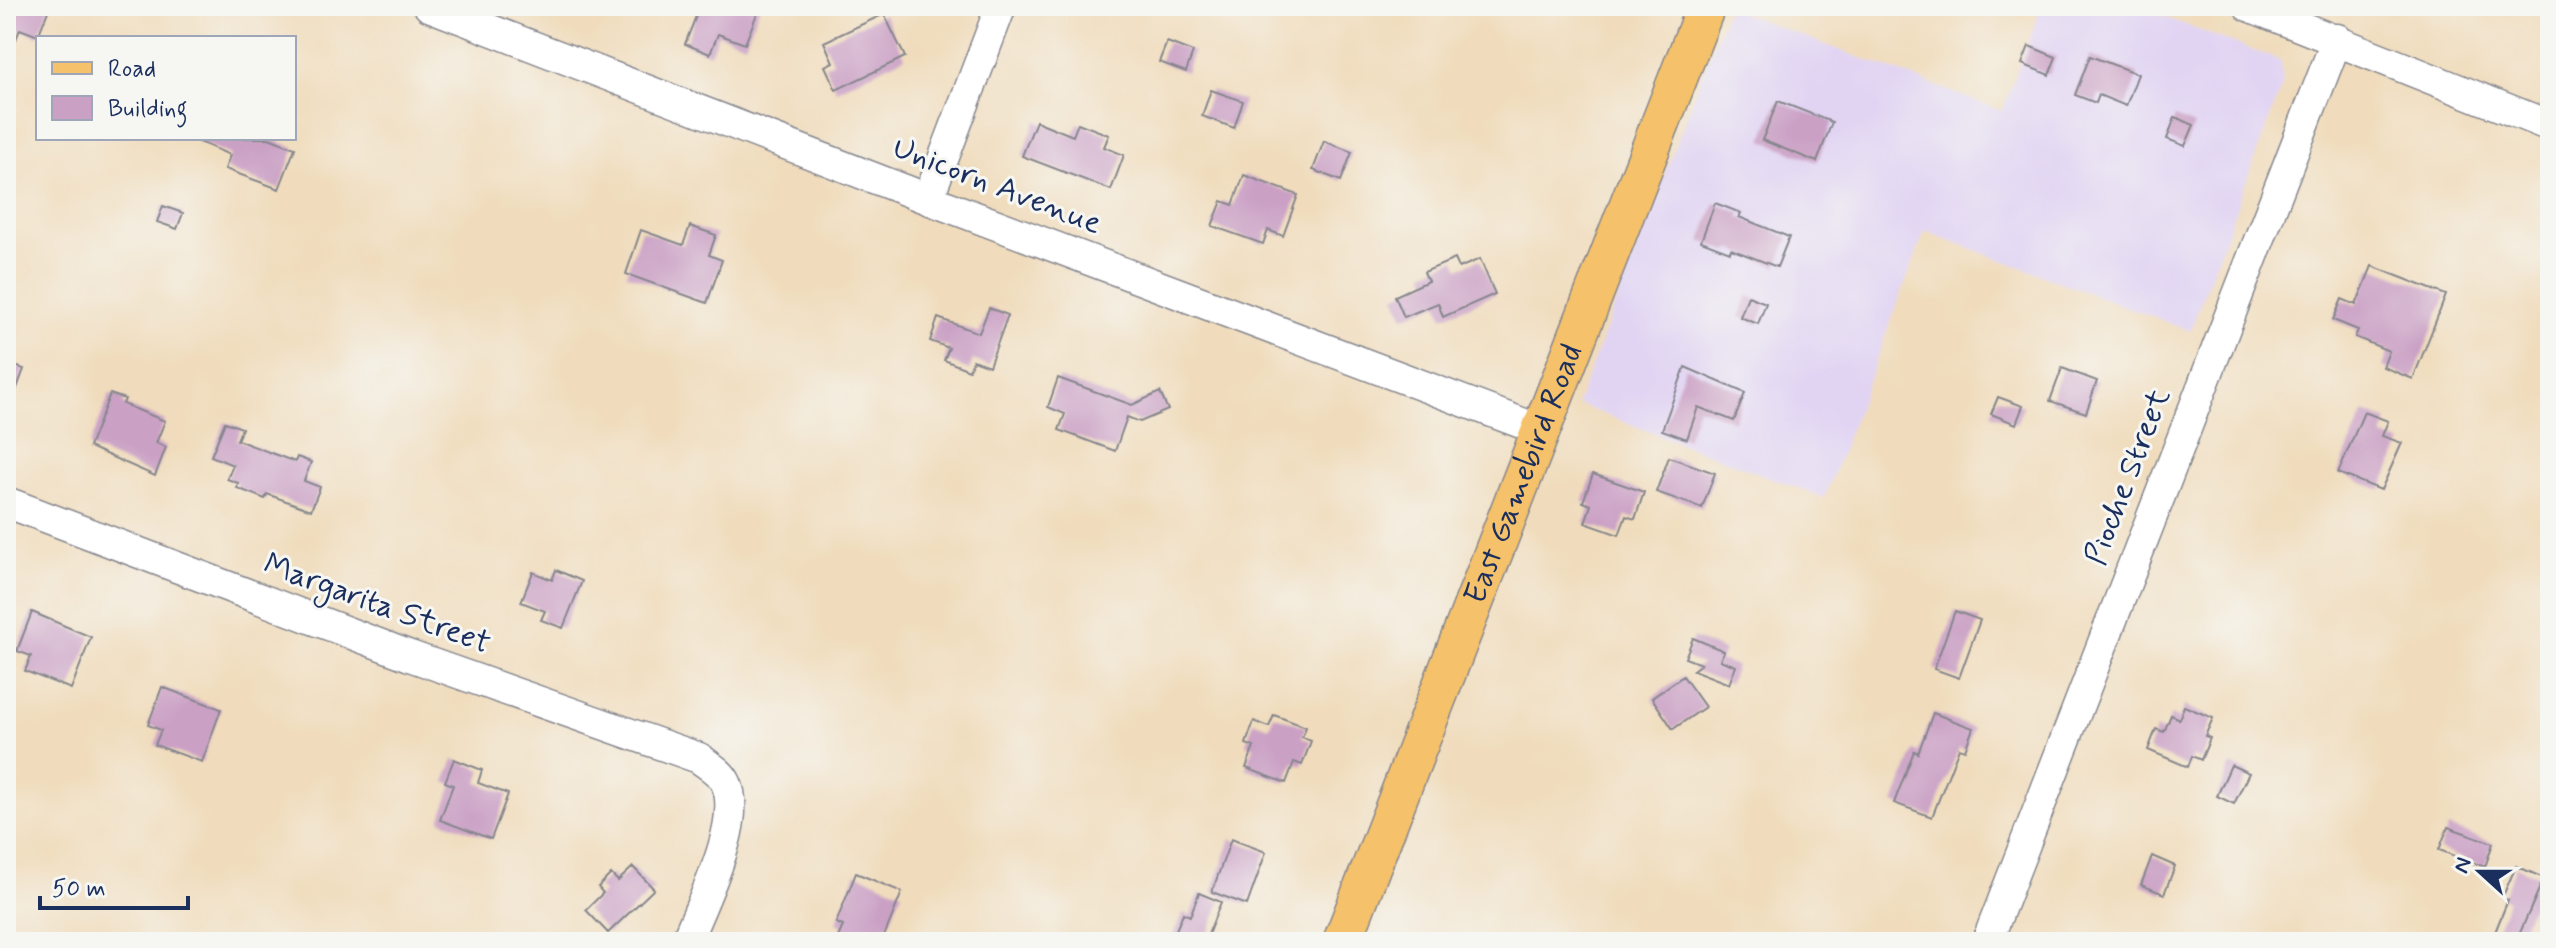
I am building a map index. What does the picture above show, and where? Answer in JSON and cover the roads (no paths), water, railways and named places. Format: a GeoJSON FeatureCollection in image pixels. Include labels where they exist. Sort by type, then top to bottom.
{"type":"FeatureCollection","features":[{"type":"Feature","properties":{"kind":"main road","name":"East Gamebird Road"},"geometry":{"type":"LineString","coordinates":[[1342,942],[1706,6]]}},
{"type":"Feature","properties":{"kind":"street","name":"Unicorn Avenue"},"geometry":{"type":"LineString","coordinates":[[429,6],[1540,430]]}},
{"type":"Feature","properties":{"kind":"street"},"geometry":{"type":"LineString","coordinates":[[928,199],[1001,6]]}},
{"type":"Feature","properties":{"kind":"street"},"geometry":{"type":"LineString","coordinates":[[2249,6],[2550,126]]}},
{"type":"Feature","properties":{"kind":"street","name":"Pioche Street"},"geometry":{"type":"LineString","coordinates":[[1987,942],[2337,39]]}},
{"type":"Feature","properties":{"kind":"street","name":"Margarita Street"},"geometry":{"type":"LineString","coordinates":[[6,502],[410,656],[699,758],[721,775],[728,786],[732,806],[729,832],[686,942]]}}]}
